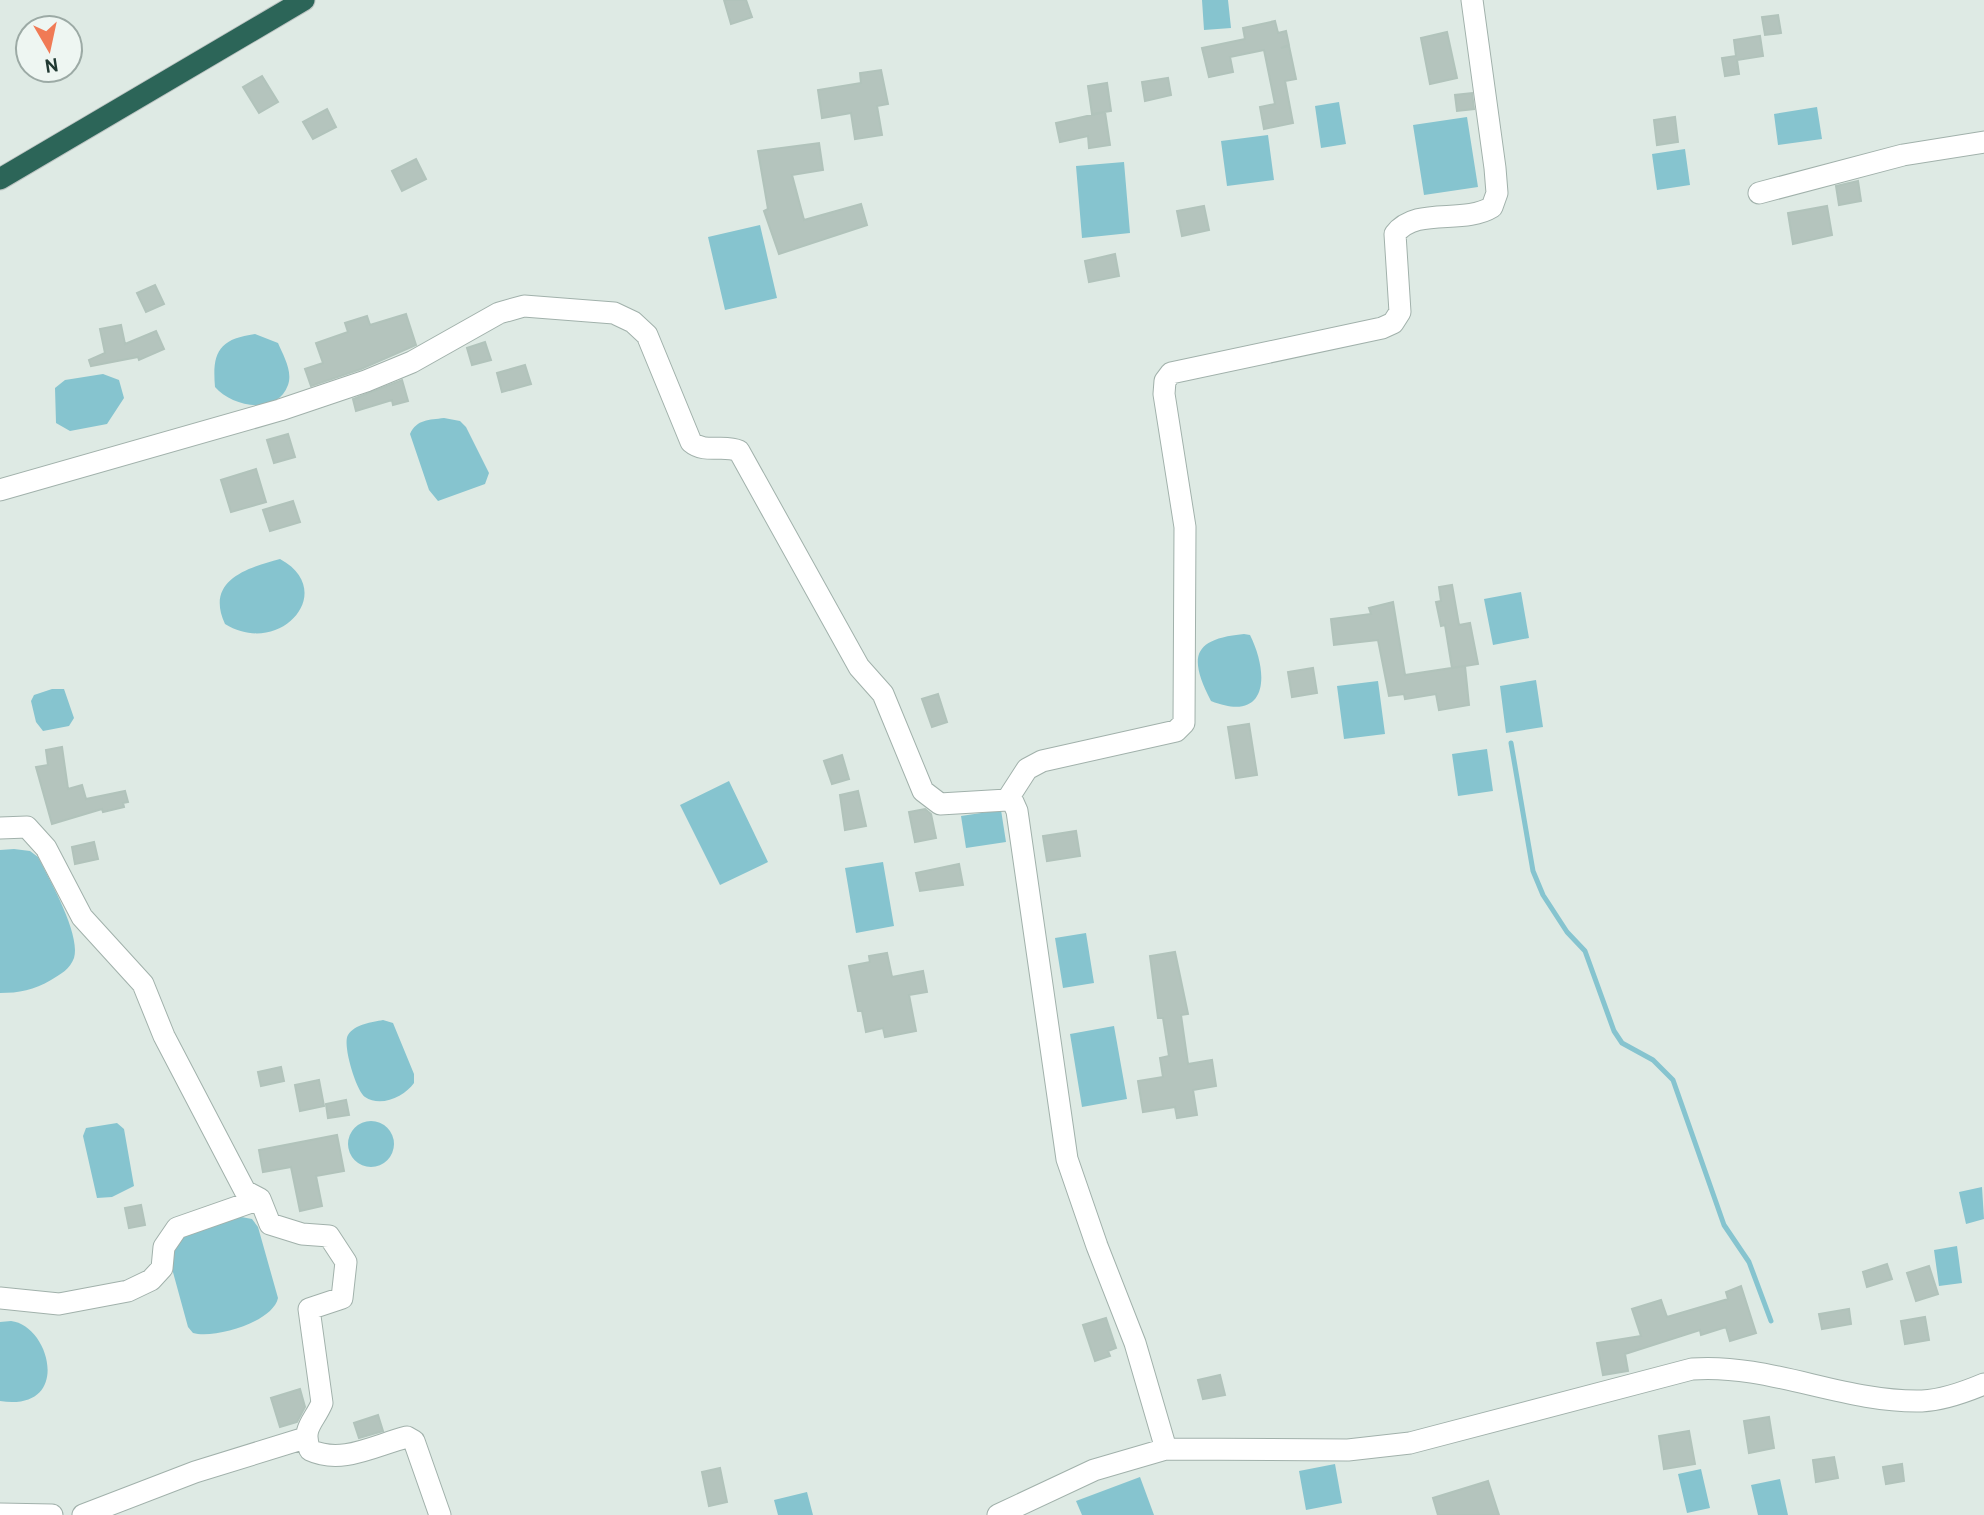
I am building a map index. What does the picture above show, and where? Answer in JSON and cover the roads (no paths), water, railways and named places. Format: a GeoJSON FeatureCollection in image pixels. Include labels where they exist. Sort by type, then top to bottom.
{"type":"FeatureCollection","features":[{"type":"Feature","properties":{"kind":"highway"},"geometry":{"type":"LineString","coordinates":[[0,179],[304,0]]}},
{"type":"Feature","properties":{"kind":"street"},"geometry":{"type":"LineString","coordinates":[[1007,800],[1027,769],[1042,761],[1176,731],[1184,723],[1185,527],[1164,394],[1165,381],[1171,373],[1382,328],[1393,323],[1400,312],[1395,234],[1401,226],[1426,218],[1478,215],[1492,207],[1497,193],[1496,180],[1472,0]]}},
{"type":"Feature","properties":{"kind":"street"},"geometry":{"type":"LineString","coordinates":[[1759,193],[1903,155],[1984,142]]}},
{"type":"Feature","properties":{"kind":"street"},"geometry":{"type":"LineString","coordinates":[[0,490],[280,410],[366,381],[412,362],[499,313],[524,306],[614,313],[634,322],[647,335],[691,442],[696,447],[732,448],[739,451],[859,667],[883,694],[923,791],[940,804],[1007,800],[1013,802],[1017,811],[1068,1159],[1097,1246],[1135,1343],[1166,1449]]}},
{"type":"Feature","properties":{"kind":"street"},"geometry":{"type":"LineString","coordinates":[[0,828],[27,827],[46,848],[82,917],[143,984],[163,1036],[245,1191],[260,1199],[270,1224],[302,1234],[329,1236],[346,1262],[342,1298],[309,1309],[322,1403],[317,1417],[307,1426],[305,1438],[310,1450],[323,1457],[355,1453],[407,1437],[414,1440],[440,1515]]}},
{"type":"Feature","properties":{"kind":"street"},"geometry":{"type":"LineString","coordinates":[[0,1298],[59,1304],[128,1291],[151,1280],[162,1268],[164,1247],[177,1228],[260,1199]]}},
{"type":"Feature","properties":{"kind":"street"},"geometry":{"type":"LineString","coordinates":[[998,1515],[1094,1469],[1166,1449],[1348,1450],[1410,1443],[1692,1368],[1723,1366],[1886,1399],[1924,1401],[1963,1393],[1984,1384]]}},
{"type":"Feature","properties":{"kind":"street"},"geometry":{"type":"LineString","coordinates":[[83,1515],[194,1472],[305,1438]]}},
{"type":"Feature","properties":{"kind":"street"},"geometry":{"type":"LineString","coordinates":[[0,1514],[52,1515]]}},
{"type":"Feature","properties":{"kind":"water"},"geometry":{"type":"Polygon","coordinates":[[[1202,0],[1228,0],[1231,28],[1204,30],[1202,0]]]}},
{"type":"Feature","properties":{"kind":"water"},"geometry":{"type":"Polygon","coordinates":[[[1339,102],[1346,144],[1321,148],[1315,106],[1339,102]]]}},
{"type":"Feature","properties":{"kind":"water"},"geometry":{"type":"Polygon","coordinates":[[[1817,107],[1822,139],[1778,145],[1774,114],[1817,107]]]}},
{"type":"Feature","properties":{"kind":"water"},"geometry":{"type":"Polygon","coordinates":[[[1467,117],[1478,187],[1424,195],[1413,125],[1467,117]]]}},
{"type":"Feature","properties":{"kind":"water"},"geometry":{"type":"Polygon","coordinates":[[[1268,135],[1274,180],[1227,186],[1221,141],[1268,135]]]}},
{"type":"Feature","properties":{"kind":"water"},"geometry":{"type":"Polygon","coordinates":[[[1685,149],[1690,185],[1657,190],[1652,154],[1685,149]]]}},
{"type":"Feature","properties":{"kind":"water"},"geometry":{"type":"Polygon","coordinates":[[[1124,162],[1130,233],[1082,238],[1076,166],[1124,162]]]}},
{"type":"Feature","properties":{"kind":"water"},"geometry":{"type":"Polygon","coordinates":[[[760,225],[777,298],[725,310],[708,237],[760,225]]]}},
{"type":"Feature","properties":{"kind":"water"},"geometry":{"type":"Polygon","coordinates":[[[255,334],[278,343],[289,374],[288,385],[282,395],[265,405],[243,403],[223,394],[215,387],[215,365],[220,349],[233,339],[255,334]]]}},
{"type":"Feature","properties":{"kind":"water"},"geometry":{"type":"Polygon","coordinates":[[[103,374],[119,380],[124,398],[107,424],[70,431],[56,423],[55,388],[65,380],[103,374]]]}},
{"type":"Feature","properties":{"kind":"water"},"geometry":{"type":"Polygon","coordinates":[[[444,418],[460,421],[466,427],[489,473],[485,484],[438,501],[429,490],[410,434],[420,423],[444,418]]]}},
{"type":"Feature","properties":{"kind":"water"},"geometry":{"type":"Polygon","coordinates":[[[280,559],[297,572],[304,587],[303,603],[295,616],[282,627],[265,633],[246,632],[225,624],[220,609],[220,597],[225,587],[242,572],[280,559]]]}},
{"type":"Feature","properties":{"kind":"water"},"geometry":{"type":"Polygon","coordinates":[[[1521,592],[1529,638],[1493,645],[1484,599],[1521,592]]]}},
{"type":"Feature","properties":{"kind":"water"},"geometry":{"type":"Polygon","coordinates":[[[1250,635],[1260,665],[1259,691],[1254,700],[1244,706],[1211,701],[1199,673],[1199,653],[1213,641],[1250,635]]]}},
{"type":"Feature","properties":{"kind":"water"},"geometry":{"type":"Polygon","coordinates":[[[1536,680],[1543,727],[1506,733],[1500,686],[1536,680]]]}},
{"type":"Feature","properties":{"kind":"water"},"geometry":{"type":"Polygon","coordinates":[[[1378,681],[1385,734],[1344,739],[1337,686],[1378,681]]]}},
{"type":"Feature","properties":{"kind":"water"},"geometry":{"type":"Polygon","coordinates":[[[52,689],[64,689],[74,718],[69,726],[43,731],[36,722],[31,701],[34,695],[52,689]]]}},
{"type":"Feature","properties":{"kind":"water"},"geometry":{"type":"Polygon","coordinates":[[[1487,749],[1493,791],[1458,796],[1452,754],[1487,749]]]}},
{"type":"Feature","properties":{"kind":"water"},"geometry":{"type":"Polygon","coordinates":[[[729,781],[768,862],[720,885],[680,805],[729,781]]]}},
{"type":"Feature","properties":{"kind":"water"},"geometry":{"type":"Polygon","coordinates":[[[1001,810],[1006,842],[966,848],[961,816],[1001,810]]]}},
{"type":"Feature","properties":{"kind":"water"},"geometry":{"type":"Polygon","coordinates":[[[0,850],[30,851],[38,857],[69,921],[75,948],[70,965],[58,976],[26,990],[0,993],[0,850]]]}},
{"type":"Feature","properties":{"kind":"water"},"geometry":{"type":"Polygon","coordinates":[[[883,862],[894,926],[856,933],[845,868],[883,862]]]}},
{"type":"Feature","properties":{"kind":"water"},"geometry":{"type":"Polygon","coordinates":[[[1086,933],[1094,983],[1063,988],[1055,938],[1086,933]]]}},
{"type":"Feature","properties":{"kind":"water"},"geometry":{"type":"Polygon","coordinates":[[[383,1020],[393,1023],[414,1074],[414,1083],[399,1096],[378,1101],[361,1093],[348,1057],[347,1040],[355,1028],[383,1020]]]}},
{"type":"Feature","properties":{"kind":"water"},"geometry":{"type":"Polygon","coordinates":[[[1114,1026],[1127,1099],[1082,1107],[1070,1034],[1114,1026]]]}},
{"type":"Feature","properties":{"kind":"water"},"geometry":{"type":"Polygon","coordinates":[[[371,1121],[387,1128],[394,1144],[387,1160],[371,1167],[355,1160],[348,1144],[355,1128],[371,1121]]]}},
{"type":"Feature","properties":{"kind":"water"},"geometry":{"type":"Polygon","coordinates":[[[117,1123],[124,1129],[134,1186],[112,1197],[97,1198],[83,1136],[86,1128],[117,1123]]]}},
{"type":"Feature","properties":{"kind":"water"},"geometry":{"type":"Polygon","coordinates":[[[1982,1187],[1984,1219],[1966,1224],[1959,1192],[1982,1187]]]}},
{"type":"Feature","properties":{"kind":"water"},"geometry":{"type":"Polygon","coordinates":[[[236,1216],[252,1219],[258,1227],[278,1298],[274,1307],[266,1314],[242,1327],[215,1333],[193,1333],[188,1327],[168,1254],[172,1241],[236,1216]]]}},
{"type":"Feature","properties":{"kind":"water"},"geometry":{"type":"Polygon","coordinates":[[[1957,1246],[1962,1283],[1939,1286],[1934,1250],[1957,1246]]]}},
{"type":"Feature","properties":{"kind":"water"},"geometry":{"type":"Polygon","coordinates":[[[11,1321],[25,1326],[36,1337],[44,1351],[48,1367],[46,1382],[38,1394],[23,1401],[0,1401],[0,1322],[11,1321]]]}},
{"type":"Feature","properties":{"kind":"water"},"geometry":{"type":"Polygon","coordinates":[[[1335,1464],[1342,1503],[1306,1510],[1299,1471],[1335,1464]]]}},
{"type":"Feature","properties":{"kind":"water"},"geometry":{"type":"Polygon","coordinates":[[[1701,1469],[1710,1508],[1687,1513],[1678,1474],[1701,1469]]]}},
{"type":"Feature","properties":{"kind":"water"},"geometry":{"type":"Polygon","coordinates":[[[1140,1477],[1154,1515],[1082,1515],[1076,1501],[1140,1477]]]}},
{"type":"Feature","properties":{"kind":"water"},"geometry":{"type":"Polygon","coordinates":[[[1780,1479],[1788,1515],[1758,1515],[1751,1485],[1780,1479]]]}},
{"type":"Feature","properties":{"kind":"water"},"geometry":{"type":"Polygon","coordinates":[[[807,1492],[813,1515],[778,1515],[774,1500],[807,1492]]]}},
{"type":"Feature","properties":{"kind":"waterway"},"geometry":{"type":"LineString","coordinates":[[1511,743],[1533,871],[1543,895],[1567,932],[1585,951],[1614,1031],[1622,1043],[1653,1060],[1673,1080],[1724,1225],[1749,1262],[1771,1321]]}}]}
